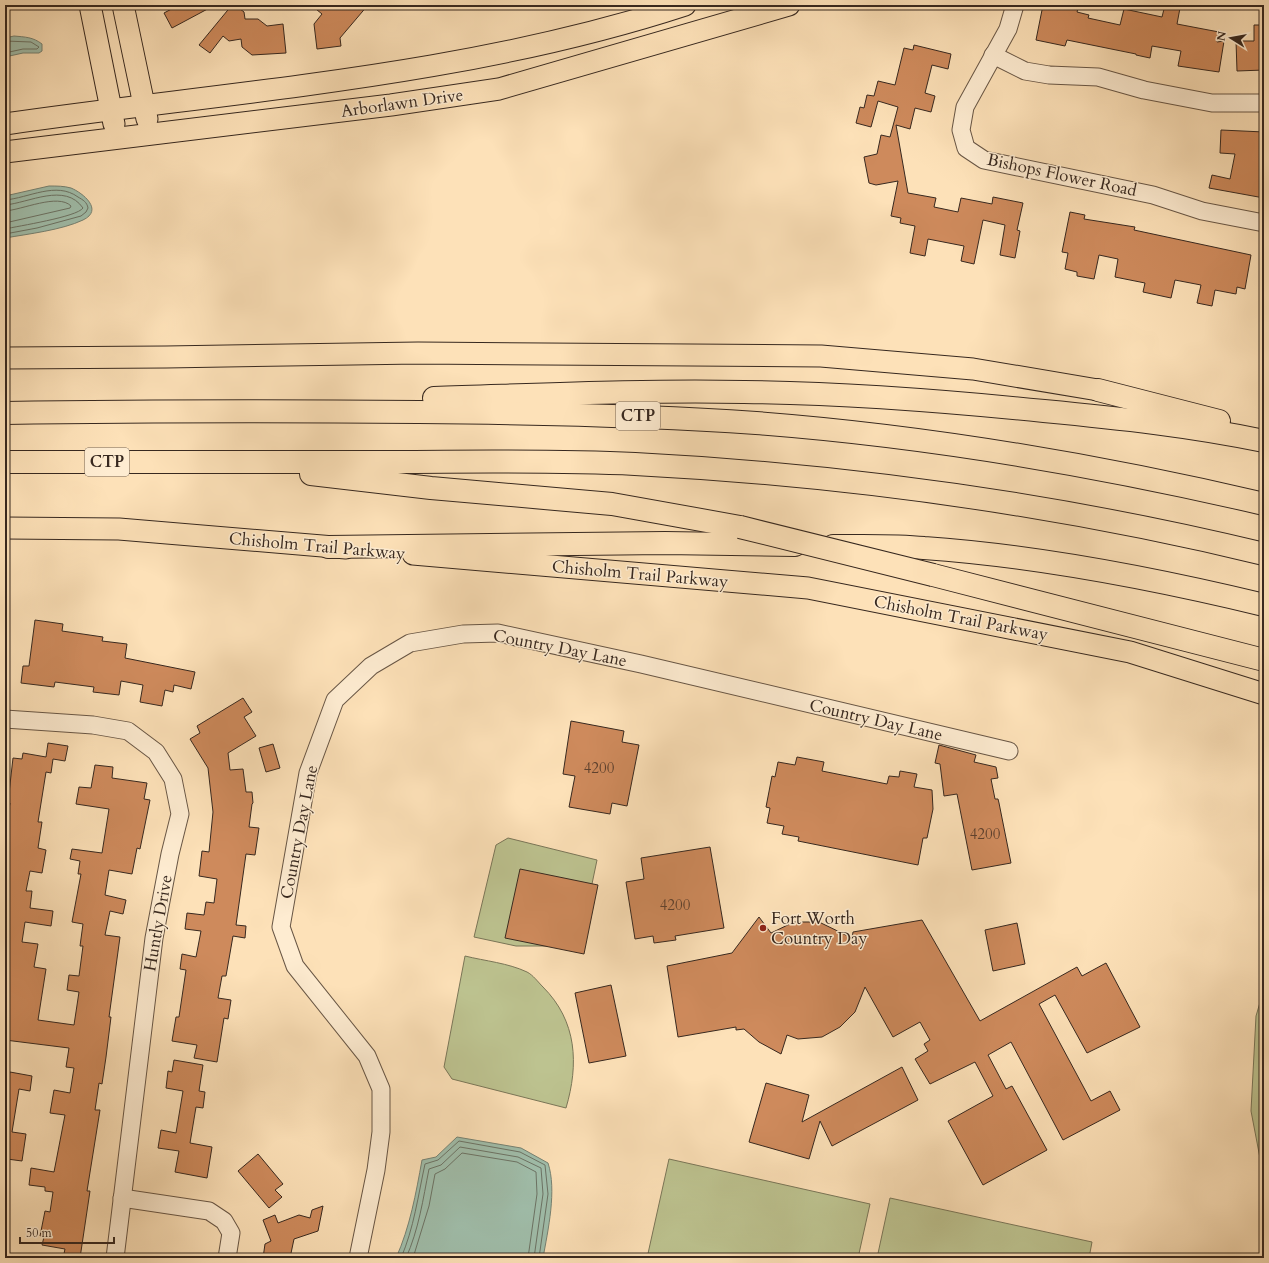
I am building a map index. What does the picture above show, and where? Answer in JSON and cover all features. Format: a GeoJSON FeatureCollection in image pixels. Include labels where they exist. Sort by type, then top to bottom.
{"type":"FeatureCollection","features":[{"type":"Feature","properties":{"kind":"highway"},"geometry":{"type":"LineString","coordinates":[[1098,390],[1145,401],[1264,435]]}},
{"type":"Feature","properties":{"kind":"highway"},"geometry":{"type":"LineString","coordinates":[[254,410],[365,400],[582,394],[783,392],[977,404],[1084,415],[1229,434],[1264,441]]}},
{"type":"Feature","properties":{"kind":"highway","name":"CTP"},"geometry":{"type":"LineString","coordinates":[[5,412],[254,410],[601,414],[762,424],[838,431],[1004,452],[1165,481],[1264,504]]}},
{"type":"Feature","properties":{"kind":"highway","name":"CTP"},"geometry":{"type":"LineString","coordinates":[[5,462],[536,462],[632,464],[772,473],[898,486],[1019,504],[1149,528],[1264,554]]}},
{"type":"Feature","properties":{"kind":"highway"},"geometry":{"type":"LineString","coordinates":[[208,462],[431,488],[612,504],[740,527],[1264,660]]}},
{"type":"Feature","properties":{"kind":"highway"},"geometry":{"type":"LineString","coordinates":[[328,547],[666,543],[924,548],[1044,561],[1163,581],[1264,604]]}},
{"type":"Feature","properties":{"kind":"main road"},"geometry":{"type":"LineString","coordinates":[[90,5],[117,139]]}},
{"type":"Feature","properties":{"kind":"main road"},"geometry":{"type":"LineString","coordinates":[[123,5],[149,135]]}},
{"type":"Feature","properties":{"kind":"main road","name":"Arborlawn Drive"},"geometry":{"type":"LineString","coordinates":[[5,124],[406,71],[533,48],[685,5]]}},
{"type":"Feature","properties":{"kind":"main road","name":"Arborlawn Drive"},"geometry":{"type":"LineString","coordinates":[[5,152],[391,105],[499,89],[789,5]]}},
{"type":"Feature","properties":{"kind":"main road"},"geometry":{"type":"LineString","coordinates":[[5,358],[418,353],[821,356],[973,369],[1098,390]]}},
{"type":"Feature","properties":{"kind":"main road","name":"Chisholm Trail Parkway"},"geometry":{"type":"LineString","coordinates":[[5,528],[119,529],[808,588],[1130,652],[1264,694]]}},
{"type":"Feature","properties":{"kind":"street","name":"Bishops Flower Road"},"geometry":{"type":"LineString","coordinates":[[1015,5],[1008,29],[965,107],[961,130],[966,148],[984,160],[1153,195],[1202,211],[1264,223]]}},
{"type":"Feature","properties":{"kind":"street"},"geometry":{"type":"LineString","coordinates":[[993,55],[1025,71],[1049,75],[1098,77],[1144,90],[1212,103],[1264,103]]}},
{"type":"Feature","properties":{"kind":"street","name":"Country Day Lane"},"geometry":{"type":"LineString","coordinates":[[358,1258],[376,1170],[381,1132],[381,1089],[368,1056],[295,966],[281,927],[308,773],[336,700],[371,666],[410,643],[463,634],[498,633],[641,664],[1009,751]]}},
{"type":"Feature","properties":{"kind":"street","name":"Huntly Drive"},"geometry":{"type":"LineString","coordinates":[[5,719],[93,726],[128,731],[156,752],[173,779],[180,814],[170,854],[154,938],[115,1258]]}},
{"type":"Feature","properties":{"kind":"street"},"geometry":{"type":"LineString","coordinates":[[122,1198],[209,1211],[224,1221],[231,1233],[227,1258]]}},
{"type":"Feature","properties":{"kind":"green space"},"geometry":{"type":"Polygon","coordinates":[[[508,838],[597,860],[588,903],[548,946],[516,946],[474,937],[496,845],[508,838]]]}},
{"type":"Feature","properties":{"kind":"green space"},"geometry":{"type":"Polygon","coordinates":[[[465,956],[504,964],[527,972],[554,1000],[563,1014],[569,1029],[572,1044],[573,1075],[566,1108],[452,1079],[444,1067],[465,956]]]}},
{"type":"Feature","properties":{"kind":"green space"},"geometry":{"type":"Polygon","coordinates":[[[1264,989],[1264,1179],[1251,1111],[1256,1016],[1264,989]]]}},
{"type":"Feature","properties":{"kind":"green space"},"geometry":{"type":"Polygon","coordinates":[[[669,1159],[870,1204],[858,1258],[647,1258],[669,1159]]]}},
{"type":"Feature","properties":{"kind":"green space"},"geometry":{"type":"Polygon","coordinates":[[[890,1198],[1092,1242],[1089,1258],[877,1258],[890,1198]]]}},
{"type":"Feature","properties":{"kind":"water"},"geometry":{"type":"Polygon","coordinates":[[[14,36],[29,38],[39,42],[42,44],[42,51],[39,53],[23,53],[5,57],[5,38],[14,36]]]}},
{"type":"Feature","properties":{"kind":"water"},"geometry":{"type":"Polygon","coordinates":[[[49,186],[68,187],[76,190],[86,198],[92,207],[92,211],[89,216],[83,220],[65,226],[5,238],[5,196],[49,186]]]}},
{"type":"Feature","properties":{"kind":"water"},"geometry":{"type":"Polygon","coordinates":[[[457,1137],[521,1148],[548,1163],[551,1174],[552,1198],[543,1258],[396,1258],[409,1222],[422,1160],[436,1157],[457,1137]]]}},
{"type":"Feature","properties":{"kind":"building"},"geometry":{"type":"Polygon","coordinates":[[[179,5],[215,5],[172,28],[164,13],[179,5]]]}},
{"type":"Feature","properties":{"kind":"building"},"geometry":{"type":"Polygon","coordinates":[[[232,5],[235,5],[244,12],[245,19],[258,19],[267,26],[283,24],[286,53],[252,55],[242,47],[241,39],[229,41],[223,36],[210,53],[199,45],[232,5]]]}},
{"type":"Feature","properties":{"kind":"building"},"geometry":{"type":"Polygon","coordinates":[[[311,5],[368,5],[340,38],[341,46],[317,49],[314,24],[322,14],[311,5]]]}},
{"type":"Feature","properties":{"kind":"building"},"geometry":{"type":"Polygon","coordinates":[[[1043,5],[1079,5],[1077,12],[1089,15],[1088,18],[1120,25],[1124,9],[1162,17],[1165,5],[1180,8],[1177,24],[1219,32],[1217,42],[1224,41],[1219,72],[1178,66],[1181,51],[1152,46],[1150,58],[1067,40],[1065,46],[1036,40],[1043,5]]]}},
{"type":"Feature","properties":{"kind":"building"},"geometry":{"type":"Polygon","coordinates":[[[1254,25],[1264,25],[1264,70],[1237,71],[1236,41],[1254,41],[1254,25]]]}},
{"type":"Feature","properties":{"kind":"building"},"geometry":{"type":"Polygon","coordinates":[[[914,45],[951,54],[948,69],[932,65],[925,93],[935,96],[931,112],[915,108],[910,129],[896,125],[908,193],[936,198],[934,207],[958,212],[961,198],[992,204],[993,197],[1023,203],[1017,230],[1020,231],[1015,258],[1000,255],[1005,225],[983,220],[974,264],[961,261],[964,246],[928,239],[925,256],[910,253],[915,226],[900,223],[901,218],[891,216],[898,181],[876,185],[869,183],[864,157],[877,154],[881,135],[890,137],[898,107],[878,101],[871,127],[856,123],[860,107],[864,108],[867,95],[874,96],[878,81],[895,85],[904,48],[913,50],[914,45]]]}},
{"type":"Feature","properties":{"kind":"building"},"geometry":{"type":"Polygon","coordinates":[[[1221,130],[1264,132],[1264,198],[1209,188],[1212,175],[1230,179],[1235,154],[1220,153],[1221,130]]]}},
{"type":"Feature","properties":{"kind":"building"},"geometry":{"type":"Polygon","coordinates":[[[1070,212],[1085,215],[1084,219],[1135,227],[1134,230],[1251,255],[1245,289],[1237,287],[1236,294],[1215,290],[1212,306],[1197,303],[1201,285],[1175,280],[1171,298],[1143,292],[1145,283],[1115,277],[1118,259],[1099,255],[1094,279],[1077,276],[1077,272],[1065,269],[1068,253],[1062,252],[1070,212]]]}},
{"type":"Feature","properties":{"kind":"building"},"geometry":{"type":"Polygon","coordinates":[[[35,620],[63,624],[62,631],[103,637],[102,641],[127,644],[125,658],[195,672],[191,689],[174,685],[173,692],[165,690],[162,706],[140,702],[143,685],[121,681],[119,695],[93,692],[94,687],[55,682],[54,687],[21,683],[23,666],[29,666],[35,620]]]}},
{"type":"Feature","properties":{"kind":"building"},"geometry":{"type":"Polygon","coordinates":[[[243,698],[252,712],[244,717],[256,736],[228,753],[230,770],[243,769],[246,792],[252,792],[253,803],[249,827],[259,828],[255,855],[246,854],[236,925],[246,926],[245,938],[233,936],[226,976],[222,976],[218,998],[231,1000],[228,1019],[224,1018],[217,1062],[194,1058],[197,1045],[172,1041],[176,1017],[179,1017],[186,970],[180,969],[182,954],[196,957],[201,931],[185,929],[187,913],[204,915],[206,902],[214,903],[217,879],[199,876],[202,851],[209,852],[213,812],[208,768],[190,739],[200,733],[197,726],[243,698]]]}},
{"type":"Feature","properties":{"kind":"building"},"geometry":{"type":"Polygon","coordinates":[[[571,721],[624,731],[622,742],[639,745],[627,806],[612,803],[610,814],[569,807],[575,776],[563,774],[571,721]]]}},
{"type":"Feature","properties":{"kind":"building"},"geometry":{"type":"Polygon","coordinates":[[[48,743],[68,746],[65,761],[53,759],[51,773],[46,772],[38,822],[42,822],[38,848],[46,850],[42,873],[30,871],[26,891],[32,891],[30,908],[53,911],[51,926],[25,922],[22,942],[38,944],[34,967],[46,969],[38,1020],[74,1025],[79,992],[67,990],[69,975],[79,976],[83,946],[80,946],[83,924],[72,922],[81,874],[78,874],[80,861],[70,859],[72,849],[102,853],[109,809],[76,804],[79,787],[91,788],[95,765],[113,767],[112,778],[147,783],[144,799],[150,800],[140,849],[137,848],[132,874],[109,870],[105,895],[126,900],[123,914],[110,911],[105,935],[120,937],[109,1017],[111,1017],[106,1057],[102,1084],[99,1083],[95,1110],[100,1110],[87,1191],[90,1191],[80,1258],[63,1258],[65,1249],[42,1245],[44,1237],[40,1236],[45,1211],[50,1212],[53,1192],[45,1191],[45,1187],[29,1185],[31,1168],[54,1172],[65,1115],[50,1113],[54,1090],[70,1093],[74,1068],[66,1067],[69,1048],[5,1040],[5,831],[10,803],[8,802],[13,758],[22,759],[23,753],[46,757],[48,743]]]}},
{"type":"Feature","properties":{"kind":"building"},"geometry":{"type":"Polygon","coordinates":[[[273,744],[280,768],[266,772],[259,748],[273,744]]]}},
{"type":"Feature","properties":{"kind":"building"},"geometry":{"type":"Polygon","coordinates":[[[939,745],[976,755],[974,762],[996,767],[998,778],[991,779],[995,799],[998,799],[999,803],[1011,863],[972,870],[957,794],[944,796],[940,764],[935,763],[939,745]]]}},
{"type":"Feature","properties":{"kind":"building"},"geometry":{"type":"Polygon","coordinates":[[[797,757],[824,762],[822,771],[887,784],[889,776],[899,777],[900,771],[917,774],[914,787],[932,790],[933,809],[927,838],[923,838],[918,865],[798,841],[799,837],[782,834],[784,826],[767,823],[770,808],[766,807],[772,776],[775,777],[778,762],[795,765],[797,757]]]}},
{"type":"Feature","properties":{"kind":"building"},"geometry":{"type":"Polygon","coordinates":[[[710,847],[724,928],[675,936],[676,940],[654,943],[653,936],[635,939],[626,882],[644,879],[641,858],[710,847]]]}},
{"type":"Feature","properties":{"kind":"building"},"geometry":{"type":"Polygon","coordinates":[[[520,869],[598,885],[584,954],[505,938],[520,869]]]}},
{"type":"Feature","properties":{"kind":"building"},"geometry":{"type":"Polygon","coordinates":[[[759,917],[771,933],[794,922],[819,922],[852,938],[853,932],[922,920],[980,1021],[1077,967],[1082,976],[1106,963],[1140,1027],[1087,1053],[1055,995],[1039,1004],[1091,1101],[1110,1091],[1120,1110],[1063,1140],[1011,1042],[988,1055],[1006,1089],[1012,1086],[1047,1150],[983,1185],[948,1121],[993,1096],[975,1062],[930,1084],[915,1059],[928,1051],[924,1044],[930,1040],[920,1022],[893,1037],[865,987],[855,1012],[840,1027],[822,1037],[798,1039],[787,1035],[781,1054],[759,1042],[744,1029],[736,1030],[736,1027],[678,1037],[667,966],[732,953],[759,917]]]}},
{"type":"Feature","properties":{"kind":"building"},"geometry":{"type":"Polygon","coordinates":[[[1017,923],[1025,964],[993,971],[985,930],[1017,923]]]}},
{"type":"Feature","properties":{"kind":"building"},"geometry":{"type":"Polygon","coordinates":[[[611,985],[626,1056],[589,1063],[575,993],[611,985]]]}},
{"type":"Feature","properties":{"kind":"building"},"geometry":{"type":"Polygon","coordinates":[[[174,1060],[203,1065],[199,1091],[205,1092],[203,1108],[196,1107],[190,1143],[212,1147],[207,1178],[175,1172],[179,1151],[158,1148],[161,1130],[176,1133],[183,1091],[166,1088],[168,1071],[172,1072],[174,1060]]]}},
{"type":"Feature","properties":{"kind":"building"},"geometry":{"type":"Polygon","coordinates":[[[902,1067],[918,1100],[832,1146],[820,1121],[809,1159],[749,1142],[766,1083],[809,1095],[802,1122],[902,1067]]]}},
{"type":"Feature","properties":{"kind":"building"},"geometry":{"type":"Polygon","coordinates":[[[10,1072],[32,1076],[30,1091],[19,1089],[12,1132],[26,1134],[22,1161],[7,1159],[9,1148],[5,1148],[5,1075],[9,1076],[10,1072]]]}},
{"type":"Feature","properties":{"kind":"building"},"geometry":{"type":"Polygon","coordinates":[[[258,1154],[283,1184],[275,1190],[282,1197],[269,1208],[238,1171],[258,1154]]]}},
{"type":"Feature","properties":{"kind":"building"},"geometry":{"type":"Polygon","coordinates":[[[323,1206],[318,1231],[294,1239],[290,1258],[263,1258],[265,1244],[271,1241],[263,1220],[275,1215],[278,1223],[299,1215],[310,1218],[312,1210],[323,1206]]]}},
{"type":"Feature","properties":{"kind":"place","name":"Fort Worth Country Day"},"geometry":{"type":"Point","coordinates":[763,928]}}]}
